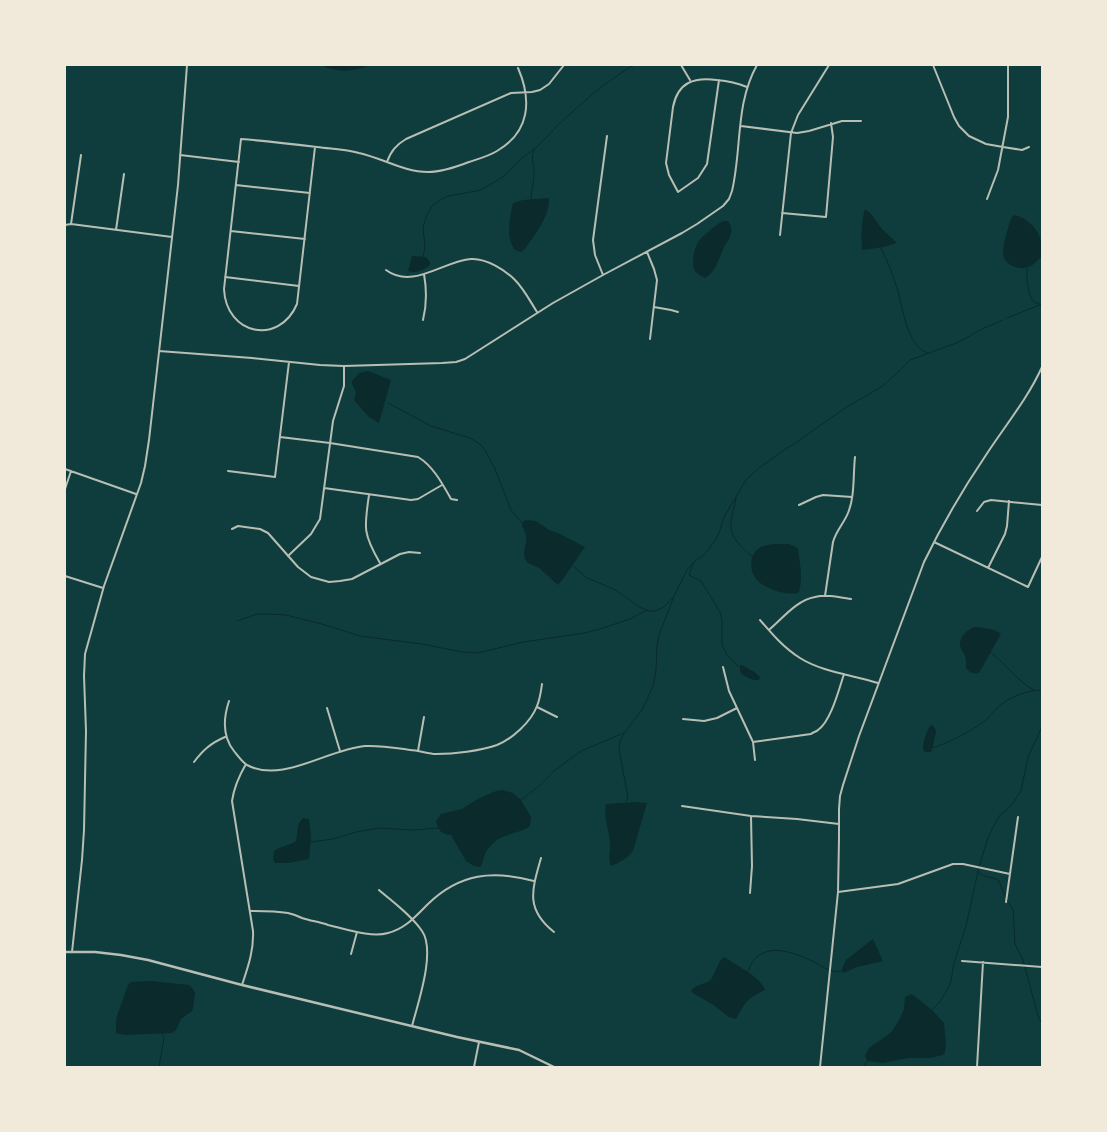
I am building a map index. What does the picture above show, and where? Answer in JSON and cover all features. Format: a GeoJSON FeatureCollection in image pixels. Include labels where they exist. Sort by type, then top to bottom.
{"type":"FeatureCollection","features":[{"type":"Feature","properties":{"kind":"street"},"geometry":{"type":"LineString","coordinates":[[72,952],[84,830],[86,761],[84,662],[87,644],[103,588],[144,466],[172,237],[187,65]]}},
{"type":"Feature","properties":{"kind":"street"},"geometry":{"type":"LineString","coordinates":[[387,162],[398,144],[406,139],[511,93],[536,91],[546,86],[564,65]]}},
{"type":"Feature","properties":{"kind":"street"},"geometry":{"type":"LineString","coordinates":[[681,65],[690,81]]}},
{"type":"Feature","properties":{"kind":"street"},"geometry":{"type":"LineString","coordinates":[[159,351],[344,366],[460,361],[537,312],[718,211],[728,201],[730,196],[744,100],[747,86],[758,65]]}},
{"type":"Feature","properties":{"kind":"street"},"geometry":{"type":"LineString","coordinates":[[780,235],[790,133],[798,115],[829,65]]}},
{"type":"Feature","properties":{"kind":"street"},"geometry":{"type":"LineString","coordinates":[[933,65],[950,109],[959,126],[969,136],[977,141],[1003,147],[1022,150],[1029,146]]}},
{"type":"Feature","properties":{"kind":"street"},"geometry":{"type":"LineString","coordinates":[[987,199],[998,170],[1008,117],[1008,65]]}},
{"type":"Feature","properties":{"kind":"street"},"geometry":{"type":"LineString","coordinates":[[315,147],[297,304],[288,318],[274,328],[259,330],[245,327],[231,315],[224,296],[241,139],[315,147],[359,153],[415,171],[434,171],[452,168],[496,152],[512,139],[520,128],[526,107],[526,92],[518,68]]}},
{"type":"Feature","properties":{"kind":"street"},"geometry":{"type":"LineString","coordinates":[[719,80],[707,164],[698,178],[678,192],[669,175],[666,158],[674,101],[678,92],[690,81],[703,78],[719,80],[734,82],[747,86]]}},
{"type":"Feature","properties":{"kind":"street"},"geometry":{"type":"LineString","coordinates":[[740,126],[790,133],[809,131],[842,120],[861,120]]}},
{"type":"Feature","properties":{"kind":"street"},"geometry":{"type":"LineString","coordinates":[[782,213],[826,217],[834,137],[831,123]]}},
{"type":"Feature","properties":{"kind":"street"},"geometry":{"type":"LineString","coordinates":[[603,275],[595,255],[593,240],[607,136]]}},
{"type":"Feature","properties":{"kind":"street"},"geometry":{"type":"LineString","coordinates":[[72,224],[81,155]]}},
{"type":"Feature","properties":{"kind":"street"},"geometry":{"type":"LineString","coordinates":[[180,155],[239,162]]}},
{"type":"Feature","properties":{"kind":"street"},"geometry":{"type":"LineString","coordinates":[[116,230],[124,174]]}},
{"type":"Feature","properties":{"kind":"street"},"geometry":{"type":"LineString","coordinates":[[236,185],[310,193]]}},
{"type":"Feature","properties":{"kind":"street"},"geometry":{"type":"LineString","coordinates":[[65,225],[72,224],[172,237]]}},
{"type":"Feature","properties":{"kind":"street"},"geometry":{"type":"LineString","coordinates":[[230,232],[305,239]]}},
{"type":"Feature","properties":{"kind":"street"},"geometry":{"type":"LineString","coordinates":[[646,252],[656,276],[650,339]]}},
{"type":"Feature","properties":{"kind":"street"},"geometry":{"type":"LineString","coordinates":[[386,270],[394,275],[410,277],[466,260],[482,261],[505,272],[516,280],[537,312]]}},
{"type":"Feature","properties":{"kind":"street"},"geometry":{"type":"LineString","coordinates":[[423,320],[427,294],[424,274]]}},
{"type":"Feature","properties":{"kind":"street"},"geometry":{"type":"LineString","coordinates":[[225,277],[299,286]]}},
{"type":"Feature","properties":{"kind":"street"},"geometry":{"type":"LineString","coordinates":[[654,307],[678,312]]}},
{"type":"Feature","properties":{"kind":"street"},"geometry":{"type":"LineString","coordinates":[[228,471],[275,477],[289,362]]}},
{"type":"Feature","properties":{"kind":"street"},"geometry":{"type":"LineString","coordinates":[[288,556],[311,534],[320,519],[333,421],[344,386],[344,366]]}},
{"type":"Feature","properties":{"kind":"street"},"geometry":{"type":"LineString","coordinates":[[820,1067],[838,892],[839,809],[843,785],[878,683],[924,562],[947,518],[984,457],[1032,386],[1042,367]]}},
{"type":"Feature","properties":{"kind":"street"},"geometry":{"type":"LineString","coordinates":[[280,438],[330,443],[418,457],[431,467],[451,498],[457,500]]}},
{"type":"Feature","properties":{"kind":"street"},"geometry":{"type":"LineString","coordinates":[[826,596],[835,534],[846,518],[852,497],[855,457]]}},
{"type":"Feature","properties":{"kind":"street"},"geometry":{"type":"LineString","coordinates":[[65,468],[136,494]]}},
{"type":"Feature","properties":{"kind":"street"},"geometry":{"type":"LineString","coordinates":[[65,489],[71,470]]}},
{"type":"Feature","properties":{"kind":"street"},"geometry":{"type":"LineString","coordinates":[[324,488],[412,500],[418,499],[442,485]]}},
{"type":"Feature","properties":{"kind":"street"},"geometry":{"type":"LineString","coordinates":[[369,495],[366,532],[371,547],[380,563]]}},
{"type":"Feature","properties":{"kind":"street"},"geometry":{"type":"LineString","coordinates":[[799,505],[823,495],[852,497]]}},
{"type":"Feature","properties":{"kind":"street"},"geometry":{"type":"LineString","coordinates":[[977,511],[984,502],[991,500],[1042,505]]}},
{"type":"Feature","properties":{"kind":"street"},"geometry":{"type":"LineString","coordinates":[[988,568],[1005,534],[1009,501]]}},
{"type":"Feature","properties":{"kind":"street"},"geometry":{"type":"LineString","coordinates":[[232,529],[238,526],[260,529],[268,533],[298,567],[311,577],[329,582],[352,579],[400,554],[409,552],[420,553]]}},
{"type":"Feature","properties":{"kind":"street"},"geometry":{"type":"LineString","coordinates":[[934,542],[1028,587],[1042,557]]}},
{"type":"Feature","properties":{"kind":"street"},"geometry":{"type":"LineString","coordinates":[[65,576],[103,588]]}},
{"type":"Feature","properties":{"kind":"street"},"geometry":{"type":"LineString","coordinates":[[769,630],[802,602],[815,597],[826,596],[851,599]]}},
{"type":"Feature","properties":{"kind":"street"},"geometry":{"type":"LineString","coordinates":[[760,620],[786,648],[801,659],[817,666],[878,683]]}},
{"type":"Feature","properties":{"kind":"street"},"geometry":{"type":"LineString","coordinates":[[723,667],[729,691],[753,742],[755,760]]}},
{"type":"Feature","properties":{"kind":"street"},"geometry":{"type":"LineString","coordinates":[[753,742],[811,734],[819,730],[833,708],[844,674]]}},
{"type":"Feature","properties":{"kind":"street"},"geometry":{"type":"LineString","coordinates":[[229,701],[225,714],[225,737],[233,750],[246,764],[258,770],[270,771],[282,770],[358,747],[371,746],[436,754],[454,753],[497,745],[524,725],[537,707],[542,684]]}},
{"type":"Feature","properties":{"kind":"street"},"geometry":{"type":"LineString","coordinates":[[537,707],[557,717]]}},
{"type":"Feature","properties":{"kind":"street"},"geometry":{"type":"LineString","coordinates":[[327,708],[340,751]]}},
{"type":"Feature","properties":{"kind":"street"},"geometry":{"type":"LineString","coordinates":[[683,719],[704,720],[716,718],[737,708]]}},
{"type":"Feature","properties":{"kind":"street"},"geometry":{"type":"LineString","coordinates":[[418,751],[424,717]]}},
{"type":"Feature","properties":{"kind":"street"},"geometry":{"type":"LineString","coordinates":[[194,762],[204,750],[214,742],[225,737]]}},
{"type":"Feature","properties":{"kind":"street"},"geometry":{"type":"LineString","coordinates":[[242,985],[250,960],[253,931],[232,801],[237,780],[246,764]]}},
{"type":"Feature","properties":{"kind":"street"},"geometry":{"type":"LineString","coordinates":[[682,806],[751,816],[839,824]]}},
{"type":"Feature","properties":{"kind":"street"},"geometry":{"type":"LineString","coordinates":[[750,893],[752,866],[751,816]]}},
{"type":"Feature","properties":{"kind":"street"},"geometry":{"type":"LineString","coordinates":[[1006,902],[1018,817]]}},
{"type":"Feature","properties":{"kind":"street"},"geometry":{"type":"LineString","coordinates":[[540,858],[534,881],[534,904],[543,924],[554,932]]}},
{"type":"Feature","properties":{"kind":"street"},"geometry":{"type":"LineString","coordinates":[[838,892],[898,884],[952,864],[963,864],[1010,874]]}},
{"type":"Feature","properties":{"kind":"street"},"geometry":{"type":"LineString","coordinates":[[250,911],[278,911],[357,932],[379,935],[398,930],[439,894],[477,876],[509,876],[534,881]]}},
{"type":"Feature","properties":{"kind":"street"},"geometry":{"type":"LineString","coordinates":[[379,890],[412,919],[423,932],[427,944],[428,960],[412,1026]]}},
{"type":"Feature","properties":{"kind":"street"},"geometry":{"type":"LineString","coordinates":[[351,954],[357,932]]}},
{"type":"Feature","properties":{"kind":"street"},"geometry":{"type":"LineString","coordinates":[[65,952],[95,952],[148,960],[242,985],[519,1050],[554,1067]]}},
{"type":"Feature","properties":{"kind":"street"},"geometry":{"type":"LineString","coordinates":[[962,961],[1042,967]]}},
{"type":"Feature","properties":{"kind":"street"},"geometry":{"type":"LineString","coordinates":[[977,1067],[983,962]]}},
{"type":"Feature","properties":{"kind":"street"},"geometry":{"type":"LineString","coordinates":[[474,1067],[479,1042]]}},
{"type":"Feature","properties":{"kind":"water"},"geometry":{"type":"Polygon","coordinates":[[[324,65],[367,66],[346,71],[330,69],[324,65]]]}},
{"type":"Feature","properties":{"kind":"water"},"geometry":{"type":"Polygon","coordinates":[[[549,198],[547,212],[537,232],[524,250],[521,252],[515,250],[509,233],[513,203],[523,200],[549,198]]]}},
{"type":"Feature","properties":{"kind":"water"},"geometry":{"type":"Polygon","coordinates":[[[865,209],[897,243],[862,250],[862,229],[865,209]]]}},
{"type":"Feature","properties":{"kind":"water"},"geometry":{"type":"Polygon","coordinates":[[[1014,215],[1021,217],[1032,225],[1042,243],[1041,257],[1034,264],[1025,268],[1017,268],[1009,264],[1003,254],[1007,231],[1011,218],[1014,215]]]}},
{"type":"Feature","properties":{"kind":"water"},"geometry":{"type":"Polygon","coordinates":[[[723,221],[728,221],[730,224],[731,235],[715,268],[705,278],[695,271],[693,259],[695,250],[700,239],[723,221]]]}},
{"type":"Feature","properties":{"kind":"water"},"geometry":{"type":"Polygon","coordinates":[[[412,256],[426,257],[430,265],[419,271],[408,271],[412,256]]]}},
{"type":"Feature","properties":{"kind":"water"},"geometry":{"type":"Polygon","coordinates":[[[368,371],[391,380],[379,423],[369,417],[354,400],[356,392],[352,381],[359,373],[368,371]]]}},
{"type":"Feature","properties":{"kind":"water"},"geometry":{"type":"Polygon","coordinates":[[[523,521],[536,521],[549,530],[585,547],[558,585],[539,568],[528,563],[525,559],[526,537],[522,526],[523,521]]]}},
{"type":"Feature","properties":{"kind":"water"},"geometry":{"type":"Polygon","coordinates":[[[771,544],[789,544],[798,549],[801,576],[799,592],[790,594],[766,587],[758,581],[753,573],[751,563],[754,554],[761,547],[771,544]]]}},
{"type":"Feature","properties":{"kind":"water"},"geometry":{"type":"Polygon","coordinates":[[[975,627],[992,629],[1001,634],[979,673],[970,672],[966,668],[965,656],[960,645],[963,635],[975,627]]]}},
{"type":"Feature","properties":{"kind":"water"},"geometry":{"type":"Polygon","coordinates":[[[740,665],[756,673],[760,677],[759,680],[751,679],[742,674],[740,672],[740,665]]]}},
{"type":"Feature","properties":{"kind":"water"},"geometry":{"type":"Polygon","coordinates":[[[932,725],[936,732],[932,750],[931,752],[925,752],[923,750],[924,741],[932,725]]]}},
{"type":"Feature","properties":{"kind":"water"},"geometry":{"type":"Polygon","coordinates":[[[502,790],[513,793],[521,800],[531,817],[530,826],[497,840],[487,850],[480,867],[474,866],[466,861],[451,835],[440,831],[436,821],[441,814],[462,809],[476,800],[502,790]]]}},
{"type":"Feature","properties":{"kind":"water"},"geometry":{"type":"Polygon","coordinates":[[[647,803],[633,851],[629,856],[611,866],[609,858],[610,840],[605,815],[606,804],[647,803]]]}},
{"type":"Feature","properties":{"kind":"water"},"geometry":{"type":"Polygon","coordinates":[[[303,818],[309,819],[311,835],[309,859],[289,863],[275,863],[273,859],[274,851],[296,841],[298,826],[303,818]]]}},
{"type":"Feature","properties":{"kind":"water"},"geometry":{"type":"Polygon","coordinates":[[[873,939],[883,961],[857,967],[843,973],[842,969],[846,960],[873,939]]]}},
{"type":"Feature","properties":{"kind":"water"},"geometry":{"type":"Polygon","coordinates":[[[724,957],[759,980],[765,990],[747,1001],[736,1019],[729,1017],[691,991],[695,987],[709,981],[719,962],[724,957]]]}},
{"type":"Feature","properties":{"kind":"water"},"geometry":{"type":"Polygon","coordinates":[[[151,981],[189,985],[195,993],[192,1011],[181,1019],[176,1030],[172,1033],[125,1035],[116,1033],[116,1019],[128,985],[131,982],[151,981]]]}},
{"type":"Feature","properties":{"kind":"water"},"geometry":{"type":"Polygon","coordinates":[[[911,994],[932,1010],[944,1023],[945,1053],[930,1058],[908,1058],[883,1063],[867,1061],[865,1056],[869,1048],[893,1030],[904,1009],[905,997],[911,994]]]}},
{"type":"Feature","properties":{"kind":"waterway"},"geometry":{"type":"LineString","coordinates":[[423,257],[425,247],[423,227],[432,206],[448,196],[483,189],[504,176],[601,87],[636,65]]}},
{"type":"Feature","properties":{"kind":"waterway"},"geometry":{"type":"LineString","coordinates":[[531,199],[534,177],[532,156],[534,150]]}},
{"type":"Feature","properties":{"kind":"waterway"},"geometry":{"type":"LineString","coordinates":[[880,247],[898,291],[904,317],[911,335],[915,343],[928,353]]}},
{"type":"Feature","properties":{"kind":"waterway"},"geometry":{"type":"LineString","coordinates":[[1027,269],[1030,294],[1033,301],[1040,304]]}},
{"type":"Feature","properties":{"kind":"waterway"},"geometry":{"type":"LineString","coordinates":[[1007,318],[1042,304]]}},
{"type":"Feature","properties":{"kind":"waterway"},"geometry":{"type":"LineString","coordinates":[[626,802],[628,798],[619,749],[620,741],[642,710],[653,686],[659,635],[674,596],[687,570],[705,554],[714,542],[724,517],[746,480],[784,450],[845,408],[881,387],[910,360],[959,342],[1003,320]]}},
{"type":"Feature","properties":{"kind":"waterway"},"geometry":{"type":"LineString","coordinates":[[388,403],[431,426],[470,438],[481,445],[495,469],[511,510],[522,523]]}},
{"type":"Feature","properties":{"kind":"waterway"},"geometry":{"type":"LineString","coordinates":[[736,498],[731,521],[732,532],[741,546],[753,557]]}},
{"type":"Feature","properties":{"kind":"waterway"},"geometry":{"type":"LineString","coordinates":[[693,564],[689,575],[701,581],[720,612],[722,619],[722,645],[727,655],[739,667]]}},
{"type":"Feature","properties":{"kind":"waterway"},"geometry":{"type":"LineString","coordinates":[[573,566],[587,578],[616,590],[636,605],[648,611],[655,611],[664,607],[673,597]]}},
{"type":"Feature","properties":{"kind":"waterway"},"geometry":{"type":"LineString","coordinates":[[237,621],[257,614],[286,615],[360,636],[478,653],[523,642],[585,633],[630,619],[647,610]]}},
{"type":"Feature","properties":{"kind":"waterway"},"geometry":{"type":"LineString","coordinates":[[990,652],[1022,682],[1034,690]]}},
{"type":"Feature","properties":{"kind":"waterway"},"geometry":{"type":"LineString","coordinates":[[932,748],[951,741],[976,727],[986,720],[1000,705],[1011,698],[1030,691],[1042,690]]}},
{"type":"Feature","properties":{"kind":"waterway"},"geometry":{"type":"LineString","coordinates":[[932,1010],[939,1003],[951,981],[954,963],[966,926],[979,867],[988,838],[1000,815],[1011,806],[1021,791],[1028,757],[1042,727]]}},
{"type":"Feature","properties":{"kind":"waterway"},"geometry":{"type":"LineString","coordinates":[[520,801],[554,771],[581,751],[624,733]]}},
{"type":"Feature","properties":{"kind":"waterway"},"geometry":{"type":"LineString","coordinates":[[310,842],[333,839],[379,828],[413,830],[439,828]]}},
{"type":"Feature","properties":{"kind":"waterway"},"geometry":{"type":"LineString","coordinates":[[978,872],[999,881],[1013,910],[1015,944],[1023,960],[1038,1016],[1042,1024]]}},
{"type":"Feature","properties":{"kind":"waterway"},"geometry":{"type":"LineString","coordinates":[[748,971],[753,961],[759,955],[775,950],[801,956],[831,971],[842,971]]}},
{"type":"Feature","properties":{"kind":"waterway"},"geometry":{"type":"LineString","coordinates":[[159,1067],[164,1038],[162,1033]]}},
{"type":"Feature","properties":{"kind":"waterway"},"geometry":{"type":"LineString","coordinates":[[863,1067],[868,1060]]}}]}
